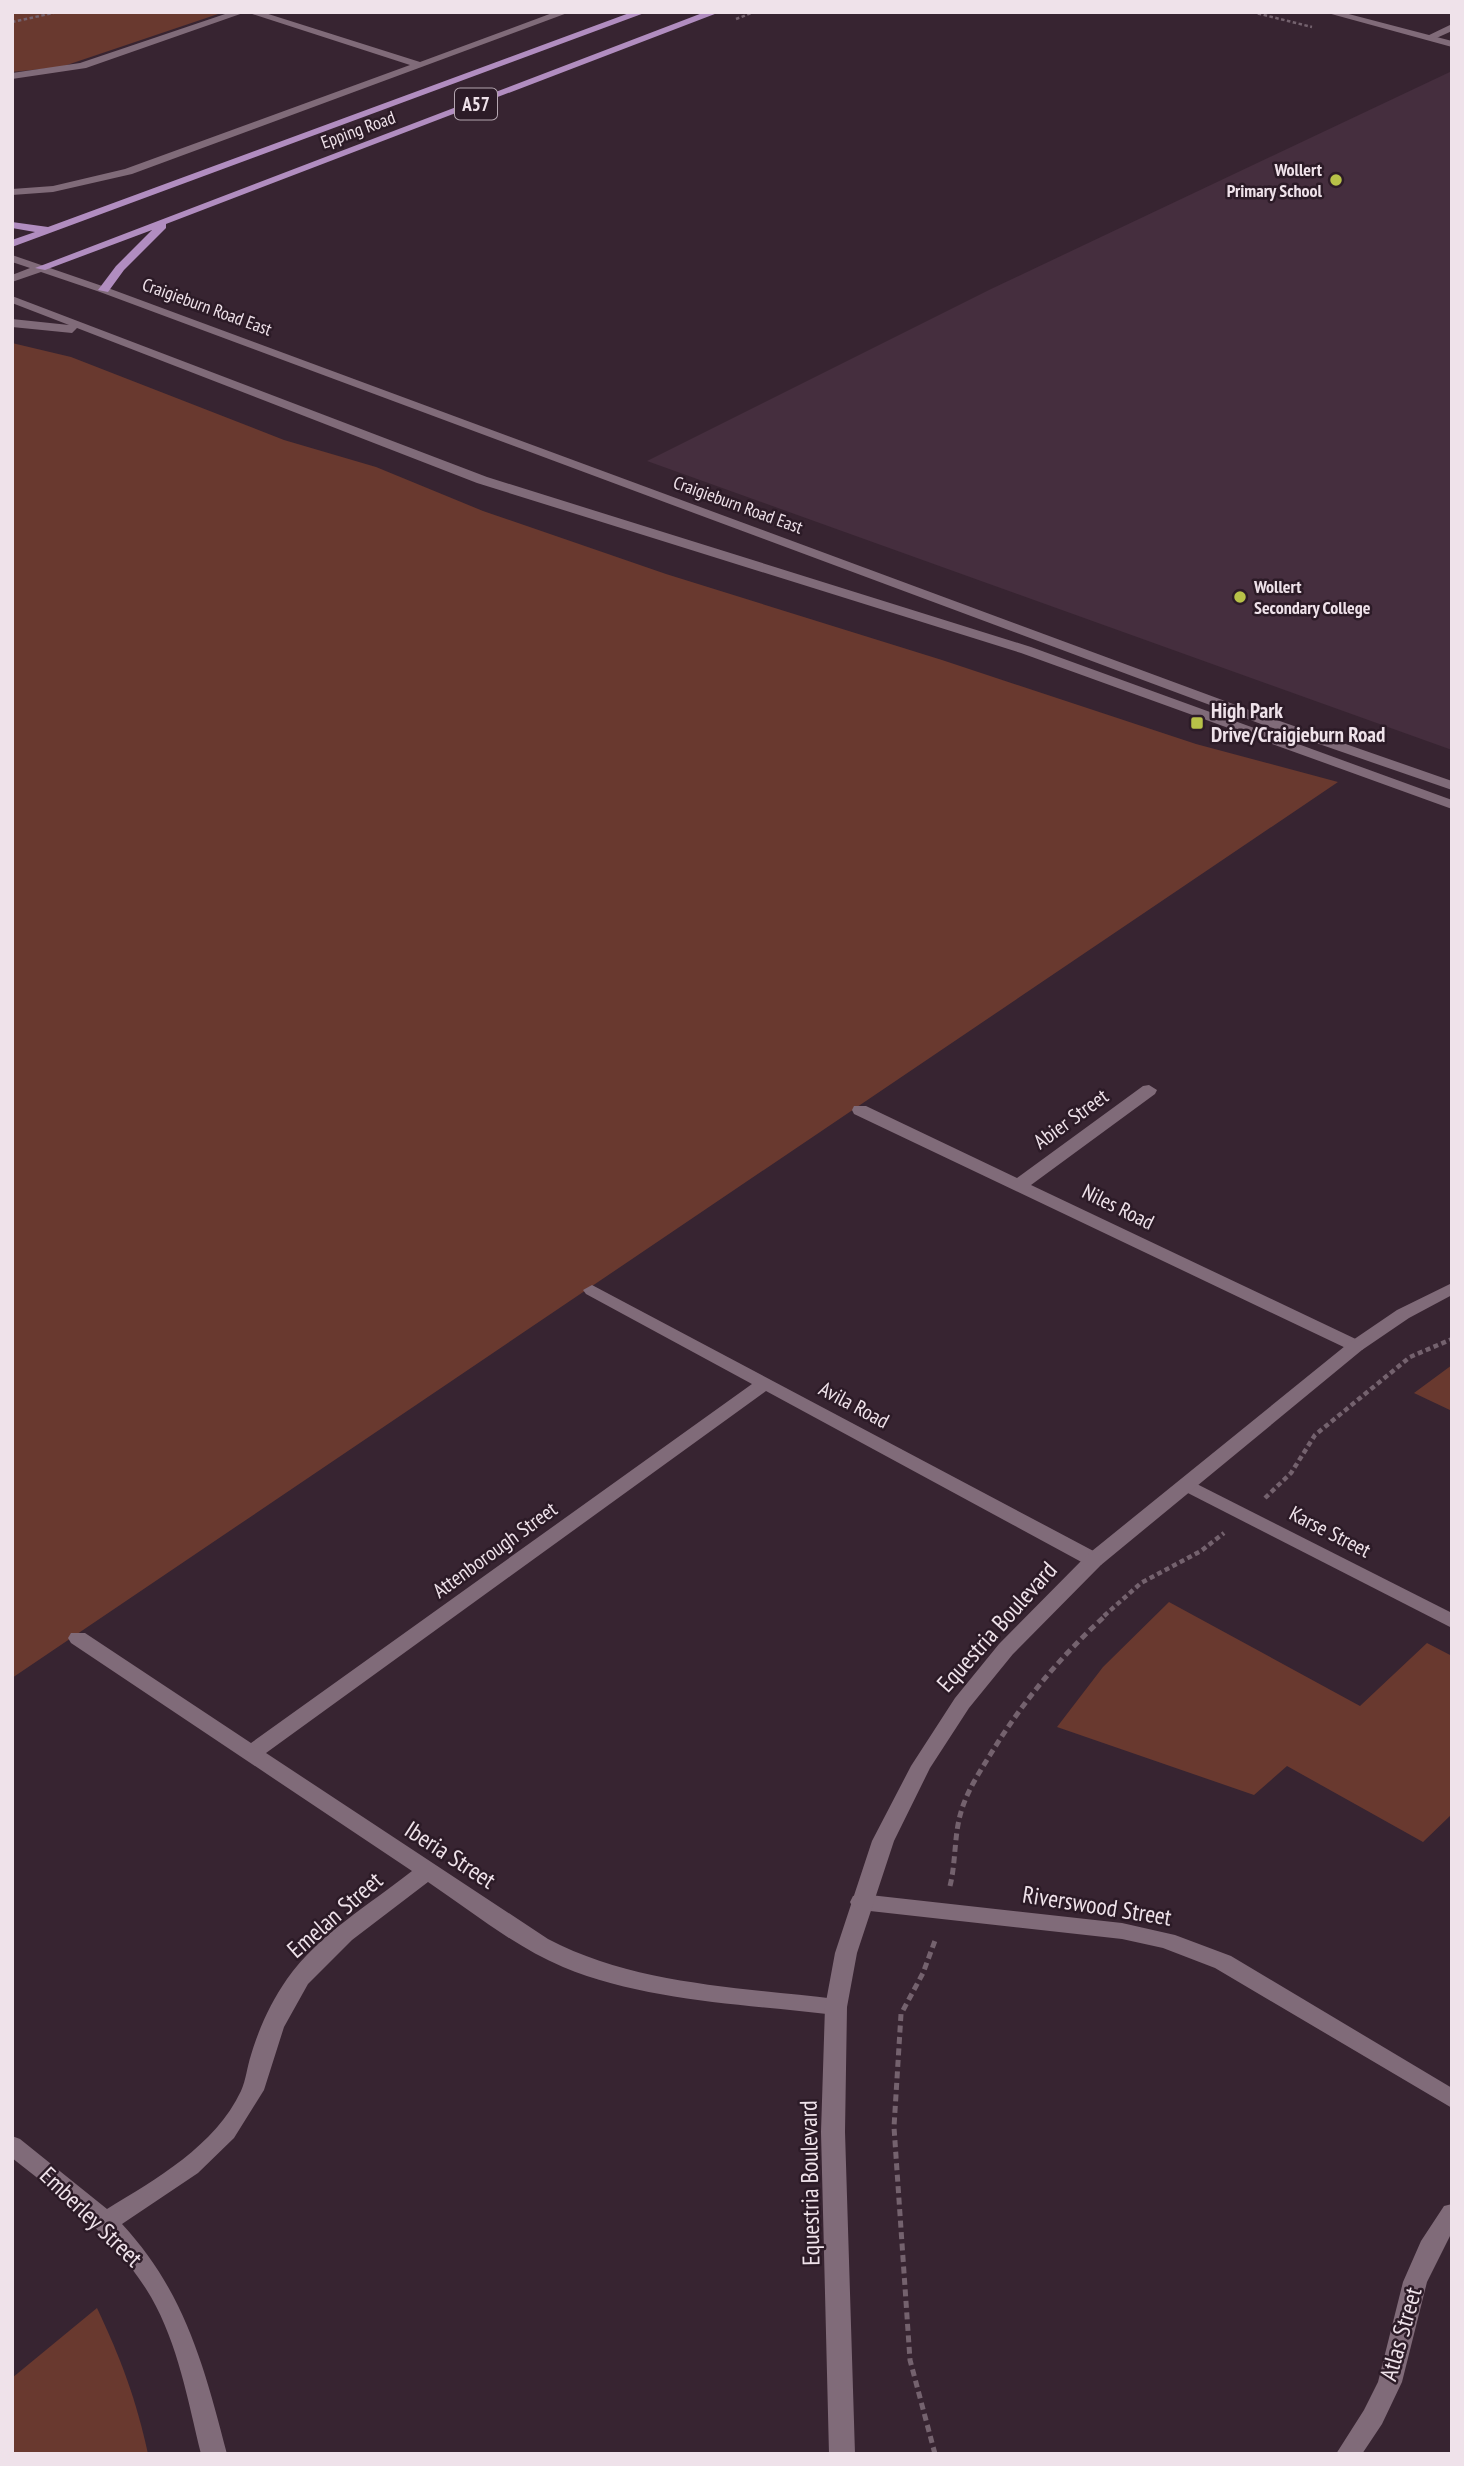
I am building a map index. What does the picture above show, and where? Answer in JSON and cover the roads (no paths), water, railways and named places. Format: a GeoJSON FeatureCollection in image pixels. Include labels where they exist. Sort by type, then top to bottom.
{"type":"FeatureCollection","features":[{"type":"Feature","properties":{"kind":"main road","name":"Epping Road"},"geometry":{"type":"LineString","coordinates":[[12,244],[642,12]]}},
{"type":"Feature","properties":{"kind":"main road","name":"Epping Road"},"geometry":{"type":"LineString","coordinates":[[41,268],[715,12]]}},
{"type":"Feature","properties":{"kind":"main road"},"geometry":{"type":"LineString","coordinates":[[104,290],[120,268],[167,221]]}},
{"type":"Feature","properties":{"kind":"main road"},"geometry":{"type":"LineString","coordinates":[[12,225],[48,230]]}},
{"type":"Feature","properties":{"kind":"street"},"geometry":{"type":"LineString","coordinates":[[12,76],[82,66],[241,12]]}},
{"type":"Feature","properties":{"kind":"street"},"geometry":{"type":"LineString","coordinates":[[251,12],[420,65]]}},
{"type":"Feature","properties":{"kind":"street","name":"Epping Road"},"geometry":{"type":"LineString","coordinates":[[17,192],[53,189],[128,172],[565,12]]}},
{"type":"Feature","properties":{"kind":"street"},"geometry":{"type":"LineString","coordinates":[[1329,12],[1449,40]]}},
{"type":"Feature","properties":{"kind":"street"},"geometry":{"type":"LineString","coordinates":[[1428,37],[1452,27]]}},
{"type":"Feature","properties":{"kind":"street","name":"Craigieburn Road East"},"geometry":{"type":"LineString","coordinates":[[12,258],[1266,721],[1452,786]]}},
{"type":"Feature","properties":{"kind":"street","name":"Epping Road"},"geometry":{"type":"LineString","coordinates":[[12,279],[41,268]]}},
{"type":"Feature","properties":{"kind":"street"},"geometry":{"type":"LineString","coordinates":[[12,299],[482,480],[1026,650],[1452,805]]}},
{"type":"Feature","properties":{"kind":"street"},"geometry":{"type":"LineString","coordinates":[[12,323],[97,332]]}},
{"type":"Feature","properties":{"kind":"street","name":"Abier Street"},"geometry":{"type":"LineString","coordinates":[[1019,1185],[1149,1090]]}},
{"type":"Feature","properties":{"kind":"street","name":"Niles Road"},"geometry":{"type":"LineString","coordinates":[[860,1110],[1356,1346]]}},
{"type":"Feature","properties":{"kind":"street","name":"Equestria Boulevard"},"geometry":{"type":"LineString","coordinates":[[842,2454],[834,2132],[836,2007],[846,1953],[862,1902],[889,1829],[921,1766],[962,1703],[1006,1649],[1094,1560],[1356,1346],[1403,1314],[1452,1288]]}},
{"type":"Feature","properties":{"kind":"street","name":"Avila Road"},"geometry":{"type":"LineString","coordinates":[[592,1290],[1094,1560]]}},
{"type":"Feature","properties":{"kind":"street","name":"Attenborough Street"},"geometry":{"type":"LineString","coordinates":[[252,1753],[765,1383]]}},
{"type":"Feature","properties":{"kind":"street","name":"Karse Street"},"geometry":{"type":"LineString","coordinates":[[1187,1485],[1452,1621]]}},
{"type":"Feature","properties":{"kind":"street","name":"Iberia Street"},"geometry":{"type":"LineString","coordinates":[[78,1638],[427,1871],[540,1945],[571,1961],[650,1984],[836,2007]]}},
{"type":"Feature","properties":{"kind":"street","name":"Emelan Street"},"geometry":{"type":"LineString","coordinates":[[104,2223],[187,2167],[225,2134],[243,2111],[255,2086],[271,2028],[281,2005],[301,1977],[334,1944],[427,1871]]}},
{"type":"Feature","properties":{"kind":"street","name":"Riverswood Street"},"geometry":{"type":"LineString","coordinates":[[862,1902],[1122,1931],[1197,1951],[1223,1962],[1452,2099]]}},
{"type":"Feature","properties":{"kind":"street","name":"Emberley Street"},"geometry":{"type":"LineString","coordinates":[[12,2145],[104,2223],[141,2262],[160,2291],[179,2331],[194,2376],[214,2454]]}},
{"type":"Feature","properties":{"kind":"street","name":"Atlas Street"},"geometry":{"type":"LineString","coordinates":[[1348,2454],[1373,2417],[1390,2382],[1415,2282],[1433,2241],[1452,2213]]}},
{"type":"Feature","properties":{"kind":"place","name":"Wollert Primary School"},"geometry":{"type":"Point","coordinates":[1336,180]}},
{"type":"Feature","properties":{"kind":"place","name":"Wollert Secondary College"},"geometry":{"type":"Point","coordinates":[1240,597]}},
{"type":"Feature","properties":{"kind":"place","name":"High Park Drive/Craigieburn Road"},"geometry":{"type":"Point","coordinates":[1197,723]}}]}
